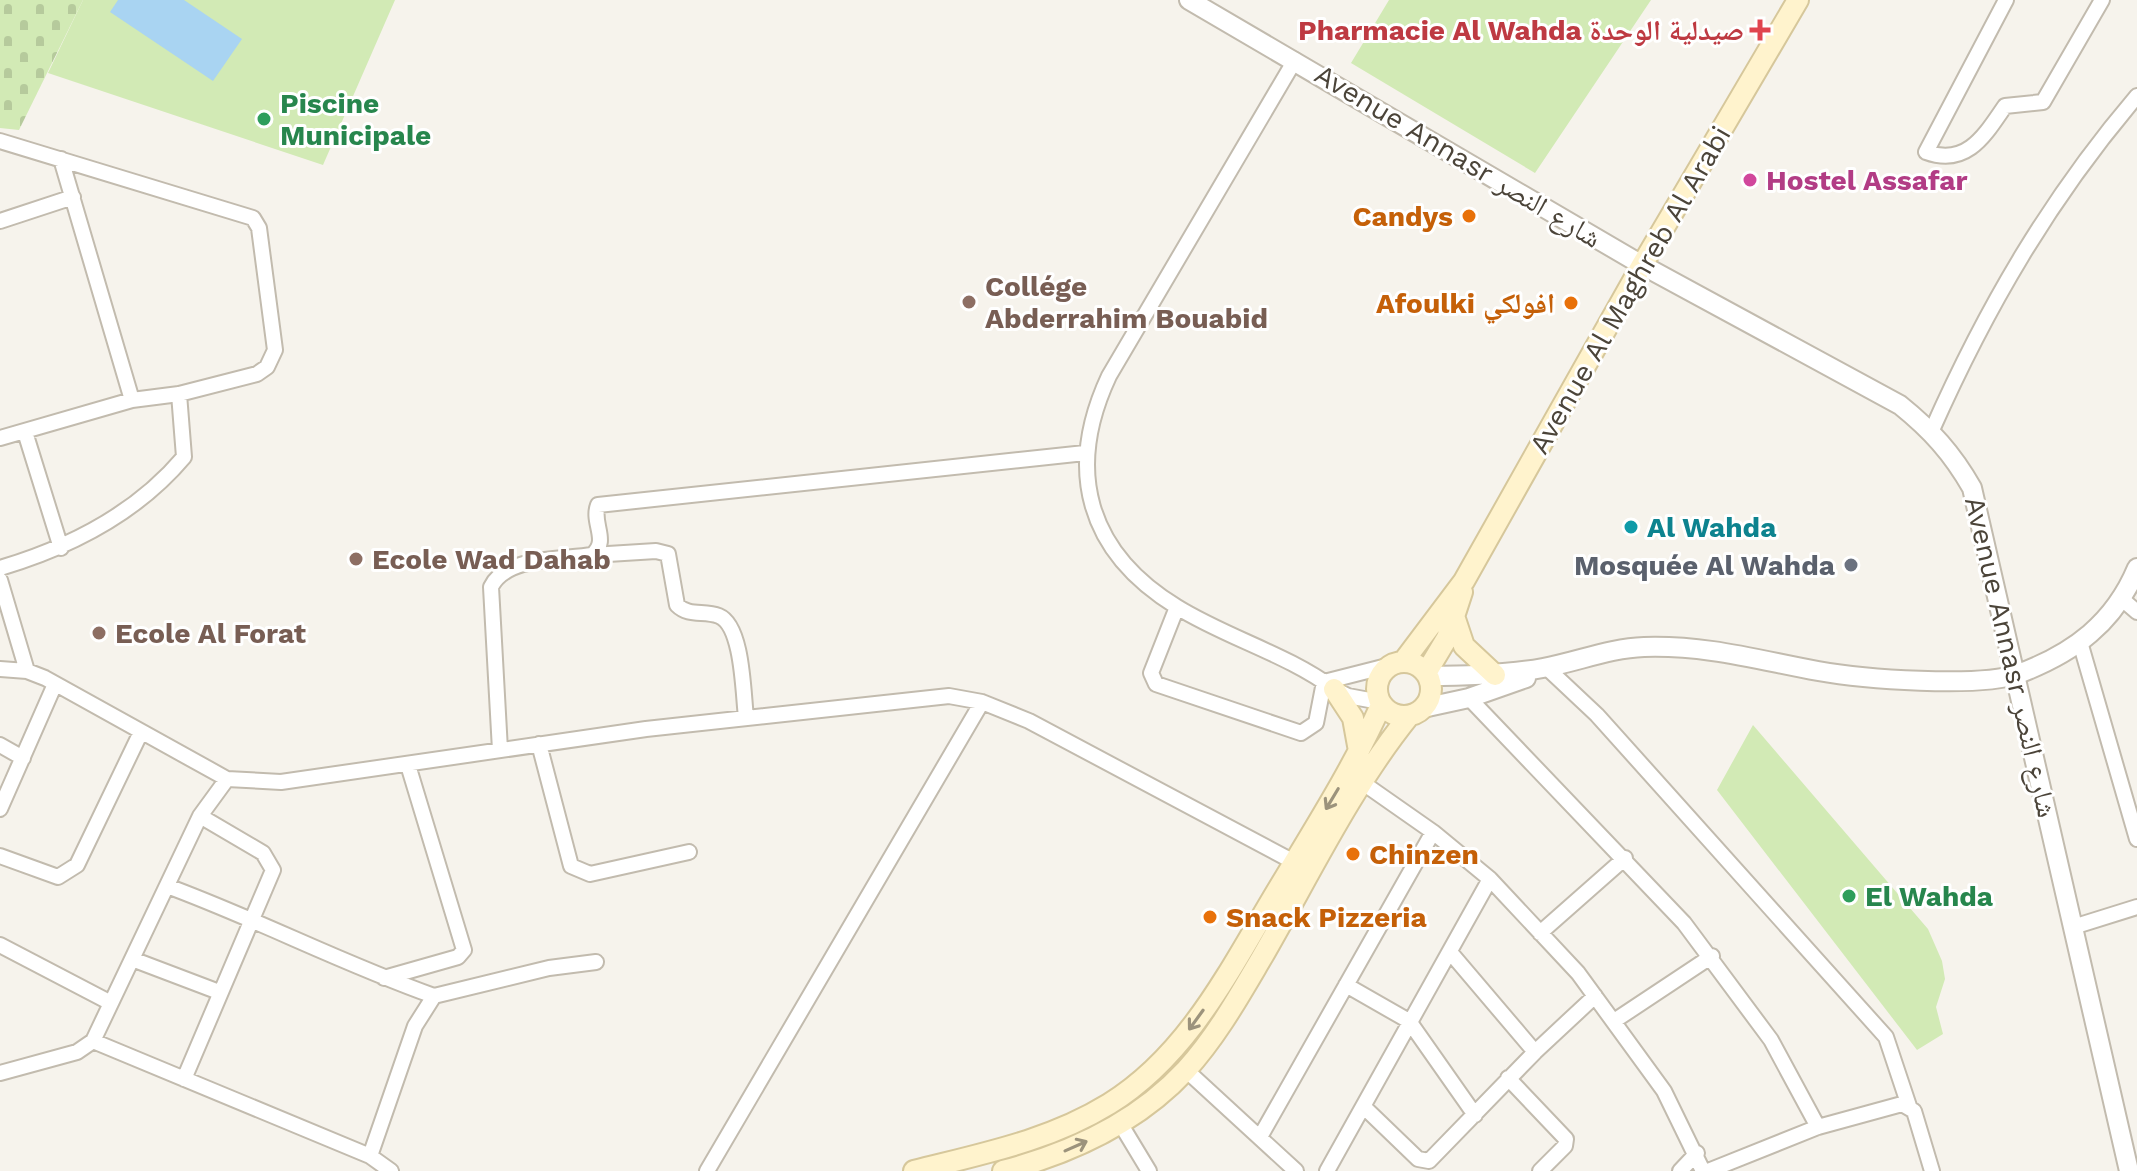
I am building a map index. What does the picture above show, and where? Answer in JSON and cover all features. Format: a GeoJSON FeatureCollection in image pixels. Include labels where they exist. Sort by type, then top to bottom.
{"type":"FeatureCollection","features":[{"type":"Feature","properties":{"kind":"main road","name":"Avenue Al Maghreb Al Arabi"},"geometry":{"type":"LineString","coordinates":[[1397,663],[1464,581],[1642,265],[1798,0]]}},
{"type":"Feature","properties":{"kind":"main road","name":"Avenue Al Maghreb Al Arabi"},"geometry":{"type":"LineString","coordinates":[[1427,675],[1455,619],[1464,581]]}},
{"type":"Feature","properties":{"kind":"main road"},"geometry":{"type":"LineString","coordinates":[[1455,619],[1464,646],[1495,675]]}},
{"type":"Feature","properties":{"kind":"main road"},"geometry":{"type":"LineString","coordinates":[[914,1171],[1002,1149],[1060,1129],[1110,1103],[1148,1075],[1199,1017],[1359,752],[1380,703],[1380,677],[1397,663],[1416,665],[1427,675],[1431,693],[1363,783],[1240,995],[1186,1070],[1120,1123],[1060,1153],[1003,1171]]}},
{"type":"Feature","properties":{"kind":"main road"},"geometry":{"type":"LineString","coordinates":[[1329,685],[1353,718],[1359,752]]}},
{"type":"Feature","properties":{"kind":"main road"},"geometry":{"type":"LineString","coordinates":[[1380,703],[1394,715],[1416,712]]}},
{"type":"Feature","properties":{"kind":"street","name":"Avenue Annasr شارع النصر"},"geometry":{"type":"LineString","coordinates":[[1189,0],[1642,265],[1868,386],[1932,430],[1972,488],[2129,1171]]}},
{"type":"Feature","properties":{"kind":"street"},"geometry":{"type":"LineString","coordinates":[[2006,0],[1926,152],[1939,157],[1968,152],[1981,142],[2005,106],[2043,102],[2095,2]]}},
{"type":"Feature","properties":{"kind":"street"},"geometry":{"type":"LineString","coordinates":[[1295,60],[1109,376],[1090,424],[1085,453],[1089,499],[1105,536],[1118,555],[1146,583],[1177,607],[1348,696],[1380,703]]}},
{"type":"Feature","properties":{"kind":"street"},"geometry":{"type":"LineString","coordinates":[[1932,430],[1972,340],[2011,270],[2100,141],[2136,100]]}},
{"type":"Feature","properties":{"kind":"street"},"geometry":{"type":"LineString","coordinates":[[0,141],[247,215],[257,222],[275,350],[272,360],[257,374],[179,394],[132,400],[0,438]]}},
{"type":"Feature","properties":{"kind":"street"},"geometry":{"type":"LineString","coordinates":[[61,159],[132,400]]}},
{"type":"Feature","properties":{"kind":"street"},"geometry":{"type":"LineString","coordinates":[[0,221],[73,197]]}},
{"type":"Feature","properties":{"kind":"street"},"geometry":{"type":"LineString","coordinates":[[0,568],[88,536],[161,483],[184,457],[179,394]]}},
{"type":"Feature","properties":{"kind":"street"},"geometry":{"type":"LineString","coordinates":[[25,432],[61,548]]}},
{"type":"Feature","properties":{"kind":"street"},"geometry":{"type":"LineString","coordinates":[[592,555],[601,543],[595,511],[605,503],[1085,453]]}},
{"type":"Feature","properties":{"kind":"street"},"geometry":{"type":"LineString","coordinates":[[500,750],[491,587],[497,574],[510,567],[592,555],[656,551],[668,554],[677,605],[687,613],[718,616],[735,631],[746,717]]}},
{"type":"Feature","properties":{"kind":"street"},"geometry":{"type":"LineString","coordinates":[[1427,675],[1495,675],[1547,668],[1642,647],[1696,648],[1880,680],[2016,675],[2080,642],[2130,606],[2137,568]]}},
{"type":"Feature","properties":{"kind":"street"},"geometry":{"type":"LineString","coordinates":[[0,580],[27,671]]}},
{"type":"Feature","properties":{"kind":"street"},"geometry":{"type":"LineString","coordinates":[[1177,607],[1151,673],[1156,684],[1301,733],[1316,723],[1329,685]]}},
{"type":"Feature","properties":{"kind":"street"},"geometry":{"type":"LineString","coordinates":[[2080,642],[2133,813],[2137,839]]}},
{"type":"Feature","properties":{"kind":"street"},"geometry":{"type":"LineString","coordinates":[[1329,685],[1397,663]]}},
{"type":"Feature","properties":{"kind":"street"},"geometry":{"type":"LineString","coordinates":[[1416,712],[1469,698],[1547,668]]}},
{"type":"Feature","properties":{"kind":"street"},"geometry":{"type":"LineString","coordinates":[[1547,668],[1597,715],[1886,1037],[1909,1106],[1917,1118],[1932,1171]]}},
{"type":"Feature","properties":{"kind":"street"},"geometry":{"type":"LineString","coordinates":[[0,669],[27,671],[55,684],[227,779],[281,782],[746,717],[927,697],[982,702],[1029,721],[1294,862]]}},
{"type":"Feature","properties":{"kind":"street"},"geometry":{"type":"LineString","coordinates":[[0,809],[55,684]]}},
{"type":"Feature","properties":{"kind":"street"},"geometry":{"type":"LineString","coordinates":[[1469,698],[1625,858],[1712,956],[1771,1040],[1818,1127]]}},
{"type":"Feature","properties":{"kind":"street"},"geometry":{"type":"LineString","coordinates":[[707,1171],[982,702]]}},
{"type":"Feature","properties":{"kind":"street"},"geometry":{"type":"LineString","coordinates":[[0,856],[58,877],[66,875],[77,865],[141,732]]}},
{"type":"Feature","properties":{"kind":"street"},"geometry":{"type":"LineString","coordinates":[[539,744],[571,866],[590,874],[689,852]]}},
{"type":"Feature","properties":{"kind":"street"},"geometry":{"type":"LineString","coordinates":[[0,745],[23,758]]}},
{"type":"Feature","properties":{"kind":"street"},"geometry":{"type":"LineString","coordinates":[[384,978],[458,957],[464,950],[408,765]]}},
{"type":"Feature","properties":{"kind":"street"},"geometry":{"type":"LineString","coordinates":[[0,1073],[77,1052],[93,1041],[200,816],[227,779]]}},
{"type":"Feature","properties":{"kind":"street"},"geometry":{"type":"LineString","coordinates":[[1363,783],[1433,832],[1490,879],[1540,933],[1595,996],[1664,1091],[1705,1171],[1818,1127],[1902,1104],[1909,1106]]}},
{"type":"Feature","properties":{"kind":"street"},"geometry":{"type":"LineString","coordinates":[[184,1079],[273,870],[272,863],[263,853],[200,816]]}},
{"type":"Feature","properties":{"kind":"street"},"geometry":{"type":"LineString","coordinates":[[1260,1137],[1433,832]]}},
{"type":"Feature","properties":{"kind":"street"},"geometry":{"type":"LineString","coordinates":[[1540,933],[1625,858]]}},
{"type":"Feature","properties":{"kind":"street"},"geometry":{"type":"LineString","coordinates":[[1327,1171],[1490,879]]}},
{"type":"Feature","properties":{"kind":"street"},"geometry":{"type":"LineString","coordinates":[[167,886],[251,917],[384,978],[434,996],[549,968],[596,962]]}},
{"type":"Feature","properties":{"kind":"street"},"geometry":{"type":"LineString","coordinates":[[2073,927],[2137,907]]}},
{"type":"Feature","properties":{"kind":"street"},"geometry":{"type":"LineString","coordinates":[[0,945],[111,1003]]}},
{"type":"Feature","properties":{"kind":"street"},"geometry":{"type":"LineString","coordinates":[[1450,952],[1535,1052]]}},
{"type":"Feature","properties":{"kind":"street"},"geometry":{"type":"LineString","coordinates":[[1614,1021],[1712,956]]}},
{"type":"Feature","properties":{"kind":"street"},"geometry":{"type":"LineString","coordinates":[[132,959],[219,992]]}},
{"type":"Feature","properties":{"kind":"street"},"geometry":{"type":"LineString","coordinates":[[1346,985],[1409,1021],[1475,1115]]}},
{"type":"Feature","properties":{"kind":"street"},"geometry":{"type":"LineString","coordinates":[[370,1156],[415,1026],[434,996]]}},
{"type":"Feature","properties":{"kind":"street"},"geometry":{"type":"LineString","coordinates":[[1364,1107],[1425,1162],[1433,1159],[1508,1078],[1595,996]]}},
{"type":"Feature","properties":{"kind":"street"},"geometry":{"type":"LineString","coordinates":[[93,1041],[370,1156],[391,1171]]}},
{"type":"Feature","properties":{"kind":"street"},"geometry":{"type":"LineString","coordinates":[[1186,1070],[1296,1171]]}},
{"type":"Feature","properties":{"kind":"street"},"geometry":{"type":"LineString","coordinates":[[1508,1078],[1566,1139],[1565,1146],[1540,1171]]}},
{"type":"Feature","properties":{"kind":"street"},"geometry":{"type":"LineString","coordinates":[[1120,1123],[1149,1171]]}},
{"type":"Feature","properties":{"kind":"street"},"geometry":{"type":"LineString","coordinates":[[1680,1171],[1697,1153]]}},
{"type":"Feature","properties":{"kind":"green space"},"geometry":{"type":"Polygon","coordinates":[[[0,0],[83,0],[19,130],[0,128],[0,0]]]}},
{"type":"Feature","properties":{"kind":"green space","name":"Piscine Municipale"},"geometry":{"type":"Polygon","coordinates":[[[83,0],[395,0],[323,165],[48,73],[83,0]]]}},
{"type":"Feature","properties":{"kind":"green space"},"geometry":{"type":"Polygon","coordinates":[[[1389,0],[1651,0],[1535,173],[1351,63],[1389,0]]]}},
{"type":"Feature","properties":{"kind":"green space","name":"El Wahda"},"geometry":{"type":"Polygon","coordinates":[[[1753,725],[1928,929],[1942,961],[1945,979],[1936,1007],[1943,1034],[1917,1050],[1717,790],[1753,725]]]}},
{"type":"Feature","properties":{"kind":"water"},"geometry":{"type":"Polygon","coordinates":[[[118,0],[184,0],[242,39],[213,81],[110,12],[118,0]]]}},
{"type":"Feature","properties":{"kind":"place","name":"Pharmacie Al Wahda صيدلية الوحدة"},"geometry":{"type":"Point","coordinates":[1760,30]}},
{"type":"Feature","properties":{"kind":"place","name":"Piscine Municipale"},"geometry":{"type":"Point","coordinates":[264,119]}},
{"type":"Feature","properties":{"kind":"place","name":"Hostel Assafar"},"geometry":{"type":"Point","coordinates":[1750,180]}},
{"type":"Feature","properties":{"kind":"place","name":"Candys"},"geometry":{"type":"Point","coordinates":[1469,216]}},
{"type":"Feature","properties":{"kind":"place","name":"Collége Abderrahim Bouabid"},"geometry":{"type":"Point","coordinates":[969,302]}},
{"type":"Feature","properties":{"kind":"place","name":"Afoulki افولكي"},"geometry":{"type":"Point","coordinates":[1571,303]}},
{"type":"Feature","properties":{"kind":"place","name":"Al Wahda"},"geometry":{"type":"Point","coordinates":[1631,527]}},
{"type":"Feature","properties":{"kind":"place","name":"Ecole Wad Dahab"},"geometry":{"type":"Point","coordinates":[356,559]}},
{"type":"Feature","properties":{"kind":"place","name":"Mosquée Al Wahda"},"geometry":{"type":"Point","coordinates":[1851,565]}},
{"type":"Feature","properties":{"kind":"place","name":"Ecole Al Forat"},"geometry":{"type":"Point","coordinates":[99,633]}},
{"type":"Feature","properties":{"kind":"place","name":"Chinzen"},"geometry":{"type":"Point","coordinates":[1353,854]}},
{"type":"Feature","properties":{"kind":"place","name":"El Wahda"},"geometry":{"type":"Point","coordinates":[1849,896]}},
{"type":"Feature","properties":{"kind":"place","name":"Snack Pizzeria"},"geometry":{"type":"Point","coordinates":[1210,917]}}]}
